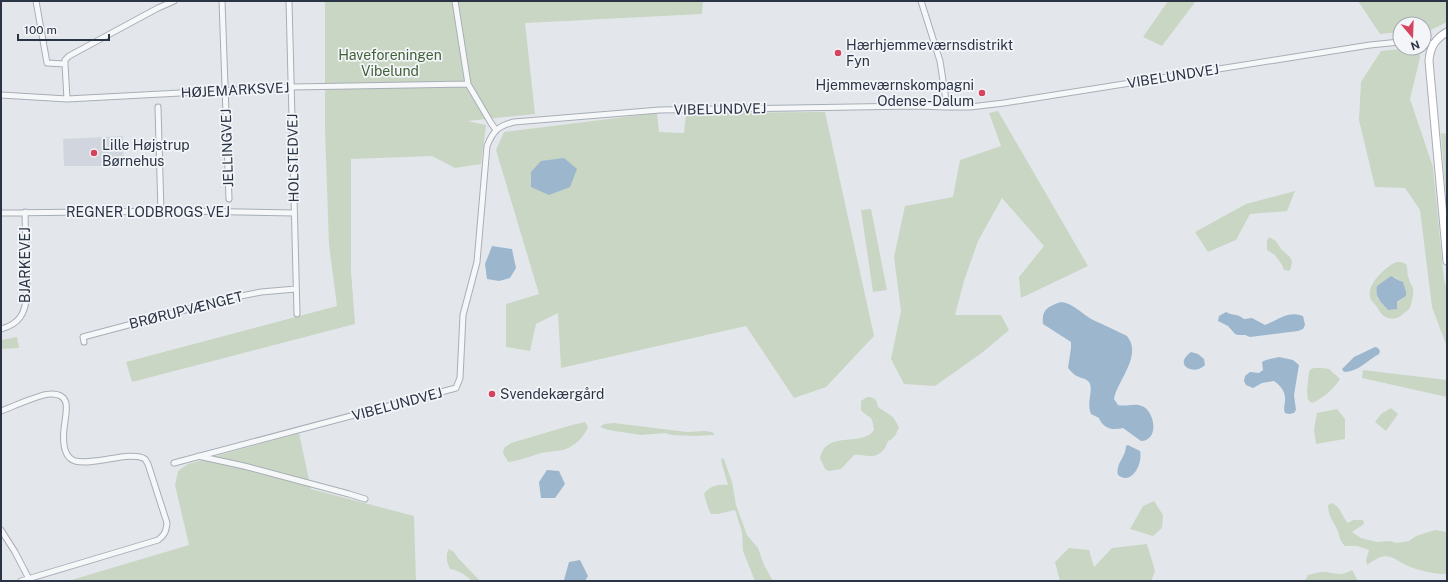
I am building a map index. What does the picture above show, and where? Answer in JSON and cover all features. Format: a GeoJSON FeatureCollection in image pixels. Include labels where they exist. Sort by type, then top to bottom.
{"type":"FeatureCollection","features":[{"type":"Feature","properties":{"kind":"street"},"geometry":{"type":"LineString","coordinates":[[36,1],[47,63],[65,64]]}},
{"type":"Feature","properties":{"kind":"street"},"geometry":{"type":"LineString","coordinates":[[67,99],[65,60],[69,56],[158,8],[174,1]]}},
{"type":"Feature","properties":{"kind":"street","name":"JELLINGVEJ"},"geometry":{"type":"LineString","coordinates":[[222,1],[229,199]]}},
{"type":"Feature","properties":{"kind":"street","name":"HOLSTEDVEJ"},"geometry":{"type":"LineString","coordinates":[[289,1],[297,314]]}},
{"type":"Feature","properties":{"kind":"street"},"geometry":{"type":"LineString","coordinates":[[455,1],[468,84],[496,130]]}},
{"type":"Feature","properties":{"kind":"street"},"geometry":{"type":"LineString","coordinates":[[921,1],[940,61],[947,107]]}},
{"type":"Feature","properties":{"kind":"street"},"geometry":{"type":"LineString","coordinates":[[1447,32],[1438,38],[1433,44],[1429,53],[1447,261]]}},
{"type":"Feature","properties":{"kind":"street","name":"VIBELUNDVEJ"},"geometry":{"type":"LineString","coordinates":[[174,463],[456,388],[460,378],[463,315],[477,262],[487,146],[491,136],[504,124],[660,110],[915,106],[970,107],[1392,43]]}},
{"type":"Feature","properties":{"kind":"street","name":"HØJEMARKSVEJ"},"geometry":{"type":"LineString","coordinates":[[1,95],[67,99],[292,87],[468,84]]}},
{"type":"Feature","properties":{"kind":"street"},"geometry":{"type":"LineString","coordinates":[[158,107],[161,212]]}},
{"type":"Feature","properties":{"kind":"street","name":"BJARKEVEJ"},"geometry":{"type":"LineString","coordinates":[[1,329],[15,323],[22,315],[25,308],[27,295],[25,212]]}},
{"type":"Feature","properties":{"kind":"street","name":"REGNER LODBROGS VEJ"},"geometry":{"type":"LineString","coordinates":[[1,213],[294,213]]}},
{"type":"Feature","properties":{"kind":"street","name":"BRØRUPVÆNGET"},"geometry":{"type":"LineString","coordinates":[[84,342],[83,337],[226,299],[261,292],[296,289]]}},
{"type":"Feature","properties":{"kind":"street"},"geometry":{"type":"LineString","coordinates":[[1,411],[49,394],[58,394],[62,397],[68,408],[64,429],[64,443],[66,453],[70,458],[74,461],[83,462],[140,456],[145,458],[167,523],[166,531],[158,540],[21,581]]}},
{"type":"Feature","properties":{"kind":"street","name":"VIBELUNDVEJ"},"geometry":{"type":"LineString","coordinates":[[198,456],[244,466],[365,499]]}},
{"type":"Feature","properties":{"kind":"street"},"geometry":{"type":"LineString","coordinates":[[1,530],[15,552],[29,579]]}},
{"type":"Feature","properties":{"kind":"shaded area","name":"Lille Højstrup Børnehus"},"geometry":{"type":"Polygon","coordinates":[[[123,136],[124,166],[64,166],[63,139],[123,136]]]}},
{"type":"Feature","properties":{"kind":"green space","name":"Haveforeningen Vibelund"},"geometry":{"type":"Polygon","coordinates":[[[325,1],[703,1],[702,14],[525,23],[535,114],[467,121],[486,125],[481,164],[455,168],[432,156],[351,159],[351,271],[355,324],[132,382],[126,362],[337,306],[329,245],[325,130],[325,1]]]}},
{"type":"Feature","properties":{"kind":"green space"},"geometry":{"type":"Polygon","coordinates":[[[1168,1],[1196,1],[1162,46],[1143,37],[1168,1]]]}},
{"type":"Feature","properties":{"kind":"green space"},"geometry":{"type":"Polygon","coordinates":[[[1358,1],[1447,1],[1447,22],[1432,30],[1432,16],[1392,16],[1392,33],[1380,34],[1358,1]]]}},
{"type":"Feature","properties":{"kind":"green space"},"geometry":{"type":"Polygon","coordinates":[[[1392,50],[1392,56],[1420,56],[1410,99],[1433,167],[1444,280],[1447,289],[1447,347],[1432,307],[1420,210],[1405,188],[1375,187],[1359,120],[1361,82],[1381,51],[1392,50]]]}},
{"type":"Feature","properties":{"kind":"green space"},"geometry":{"type":"Polygon","coordinates":[[[998,111],[1088,266],[1021,298],[1019,277],[1044,246],[1002,198],[978,241],[964,281],[955,315],[1001,315],[1009,330],[983,352],[935,386],[904,384],[891,359],[901,311],[894,257],[905,206],[953,197],[960,160],[1001,146],[989,113],[998,111]]]}},
{"type":"Feature","properties":{"kind":"green space"},"geometry":{"type":"Polygon","coordinates":[[[825,112],[874,336],[826,387],[794,398],[746,326],[561,368],[558,313],[536,324],[530,351],[506,347],[506,304],[539,294],[496,150],[504,132],[657,113],[659,132],[684,133],[686,113],[825,112]]]}},
{"type":"Feature","properties":{"kind":"green space"},"geometry":{"type":"Polygon","coordinates":[[[1441,133],[1447,134],[1447,210],[1441,133]]]}},
{"type":"Feature","properties":{"kind":"green space"},"geometry":{"type":"Polygon","coordinates":[[[1295,191],[1287,211],[1250,214],[1236,240],[1208,252],[1195,232],[1246,204],[1295,191]]]}},
{"type":"Feature","properties":{"kind":"green space"},"geometry":{"type":"Polygon","coordinates":[[[871,209],[887,290],[873,292],[861,210],[871,209]]]}},
{"type":"Feature","properties":{"kind":"green space"},"geometry":{"type":"Polygon","coordinates":[[[1269,237],[1276,241],[1281,249],[1290,257],[1292,261],[1289,271],[1284,270],[1275,255],[1267,250],[1267,241],[1269,237]]]}},
{"type":"Feature","properties":{"kind":"green space"},"geometry":{"type":"Polygon","coordinates":[[[1401,262],[1406,264],[1409,280],[1413,288],[1413,295],[1409,309],[1399,317],[1392,319],[1381,314],[1370,297],[1370,292],[1374,281],[1392,264],[1401,262]],[[1395,277],[1377,298],[1388,310],[1406,296],[1400,281],[1395,277]]]}},
{"type":"Feature","properties":{"kind":"green space"},"geometry":{"type":"Polygon","coordinates":[[[17,337],[19,348],[1,349],[1,340],[17,337]]]}},
{"type":"Feature","properties":{"kind":"green space"},"geometry":{"type":"Polygon","coordinates":[[[1314,368],[1329,369],[1340,379],[1328,393],[1312,403],[1308,400],[1307,391],[1309,372],[1314,368]]]}},
{"type":"Feature","properties":{"kind":"green space"},"geometry":{"type":"Polygon","coordinates":[[[1363,370],[1447,380],[1447,397],[1362,378],[1363,370]]]}},
{"type":"Feature","properties":{"kind":"green space"},"geometry":{"type":"Polygon","coordinates":[[[867,397],[871,397],[876,400],[878,407],[893,417],[899,427],[896,434],[888,441],[884,450],[879,454],[873,456],[854,455],[841,469],[829,471],[825,469],[820,458],[824,449],[830,444],[837,441],[861,438],[874,430],[870,417],[861,410],[861,401],[867,397]]]}},
{"type":"Feature","properties":{"kind":"green space"},"geometry":{"type":"Polygon","coordinates":[[[1391,408],[1398,414],[1386,431],[1375,422],[1381,414],[1391,408]]]}},
{"type":"Feature","properties":{"kind":"green space"},"geometry":{"type":"Polygon","coordinates":[[[1337,409],[1345,419],[1345,439],[1316,444],[1314,429],[1317,413],[1337,409]]]}},
{"type":"Feature","properties":{"kind":"green space"},"geometry":{"type":"Polygon","coordinates":[[[585,422],[588,427],[584,434],[575,444],[567,449],[541,453],[520,460],[508,462],[503,453],[504,448],[511,443],[585,422]]]}},
{"type":"Feature","properties":{"kind":"green space"},"geometry":{"type":"Polygon","coordinates":[[[614,423],[687,432],[705,431],[712,432],[715,435],[696,436],[672,435],[665,433],[641,435],[608,430],[600,427],[604,424],[614,423]]]}},
{"type":"Feature","properties":{"kind":"green space"},"geometry":{"type":"Polygon","coordinates":[[[299,433],[311,489],[414,516],[416,581],[68,581],[189,545],[175,485],[178,471],[188,464],[299,433]]]}},
{"type":"Feature","properties":{"kind":"green space"},"geometry":{"type":"Polygon","coordinates":[[[721,458],[724,459],[732,482],[736,505],[747,535],[758,548],[764,565],[773,581],[755,581],[743,551],[742,532],[735,510],[711,514],[708,508],[704,494],[706,491],[715,486],[728,485],[721,458]]]}},
{"type":"Feature","properties":{"kind":"green space"},"geometry":{"type":"Polygon","coordinates":[[[1154,501],[1163,515],[1162,528],[1153,536],[1130,529],[1143,506],[1154,501]]]}},
{"type":"Feature","properties":{"kind":"green space"},"geometry":{"type":"Polygon","coordinates":[[[1332,503],[1339,509],[1348,523],[1353,520],[1363,520],[1364,524],[1352,532],[1361,538],[1377,542],[1390,541],[1397,543],[1409,541],[1416,536],[1435,530],[1447,532],[1447,574],[1432,573],[1416,569],[1388,556],[1375,559],[1367,565],[1366,560],[1369,550],[1357,546],[1345,546],[1342,542],[1329,512],[1328,505],[1332,503]]]}},
{"type":"Feature","properties":{"kind":"green space"},"geometry":{"type":"Polygon","coordinates":[[[1147,544],[1155,571],[1151,581],[1060,581],[1055,562],[1069,548],[1089,550],[1094,567],[1112,548],[1147,544]]]}},
{"type":"Feature","properties":{"kind":"green space"},"geometry":{"type":"Polygon","coordinates":[[[449,549],[454,552],[480,581],[472,581],[459,572],[450,569],[447,559],[449,549]]]}},
{"type":"Feature","properties":{"kind":"green space"},"geometry":{"type":"Polygon","coordinates":[[[1352,570],[1358,581],[1305,581],[1308,575],[1321,572],[1343,574],[1352,570]]]}},
{"type":"Feature","properties":{"kind":"water"},"geometry":{"type":"Polygon","coordinates":[[[564,158],[577,169],[570,187],[549,195],[531,187],[531,172],[541,161],[564,158]]]}},
{"type":"Feature","properties":{"kind":"water"},"geometry":{"type":"Polygon","coordinates":[[[492,246],[512,249],[516,268],[510,278],[499,281],[487,279],[485,264],[492,246]]]}},
{"type":"Feature","properties":{"kind":"water"},"geometry":{"type":"Polygon","coordinates":[[[1391,276],[1403,282],[1406,296],[1397,302],[1397,309],[1388,310],[1379,300],[1377,286],[1391,276]]]}},
{"type":"Feature","properties":{"kind":"water"},"geometry":{"type":"Polygon","coordinates":[[[1061,302],[1074,307],[1089,318],[1127,336],[1131,343],[1131,360],[1114,399],[1118,405],[1138,405],[1148,410],[1153,421],[1153,432],[1147,440],[1141,441],[1123,428],[1108,428],[1099,418],[1091,414],[1089,405],[1091,389],[1089,382],[1075,375],[1068,368],[1071,342],[1043,324],[1043,315],[1047,309],[1061,302]]]}},
{"type":"Feature","properties":{"kind":"water"},"geometry":{"type":"Polygon","coordinates":[[[1226,312],[1244,319],[1252,318],[1265,325],[1283,316],[1298,314],[1303,316],[1305,325],[1303,329],[1298,331],[1250,337],[1235,334],[1228,326],[1218,321],[1219,316],[1226,312]]]}},
{"type":"Feature","properties":{"kind":"water"},"geometry":{"type":"Polygon","coordinates":[[[1375,347],[1380,351],[1379,354],[1358,368],[1344,372],[1342,369],[1354,357],[1375,347]]]}},
{"type":"Feature","properties":{"kind":"water"},"geometry":{"type":"Polygon","coordinates":[[[1191,352],[1198,354],[1204,359],[1205,365],[1196,370],[1187,368],[1184,365],[1184,361],[1191,352]]]}},
{"type":"Feature","properties":{"kind":"water"},"geometry":{"type":"Polygon","coordinates":[[[1279,357],[1293,360],[1299,365],[1294,395],[1296,410],[1294,413],[1285,413],[1285,394],[1274,381],[1262,383],[1253,388],[1246,385],[1244,381],[1245,376],[1250,372],[1259,373],[1263,370],[1262,362],[1279,357]]]}},
{"type":"Feature","properties":{"kind":"water"},"geometry":{"type":"Polygon","coordinates":[[[1128,445],[1140,451],[1140,461],[1138,467],[1132,475],[1128,478],[1123,478],[1118,475],[1117,471],[1126,450],[1126,446],[1128,445]]]}},
{"type":"Feature","properties":{"kind":"water"},"geometry":{"type":"Polygon","coordinates":[[[547,470],[559,471],[565,484],[555,498],[541,498],[539,482],[547,470]]]}},
{"type":"Feature","properties":{"kind":"water"},"geometry":{"type":"Polygon","coordinates":[[[580,560],[588,576],[585,581],[564,580],[569,562],[580,560]]]}},
{"type":"Feature","properties":{"kind":"place","name":"Hærhjemmeværnsdistrikt Fyn"},"geometry":{"type":"Point","coordinates":[838,53]}},
{"type":"Feature","properties":{"kind":"place","name":"Hjemmeværnskompagni Odense-Dalum"},"geometry":{"type":"Point","coordinates":[982,93]}},
{"type":"Feature","properties":{"kind":"place","name":"Lille Højstrup Børnehus"},"geometry":{"type":"Point","coordinates":[94,153]}},
{"type":"Feature","properties":{"kind":"place","name":"Svendekærgård"},"geometry":{"type":"Point","coordinates":[492,394]}}]}
